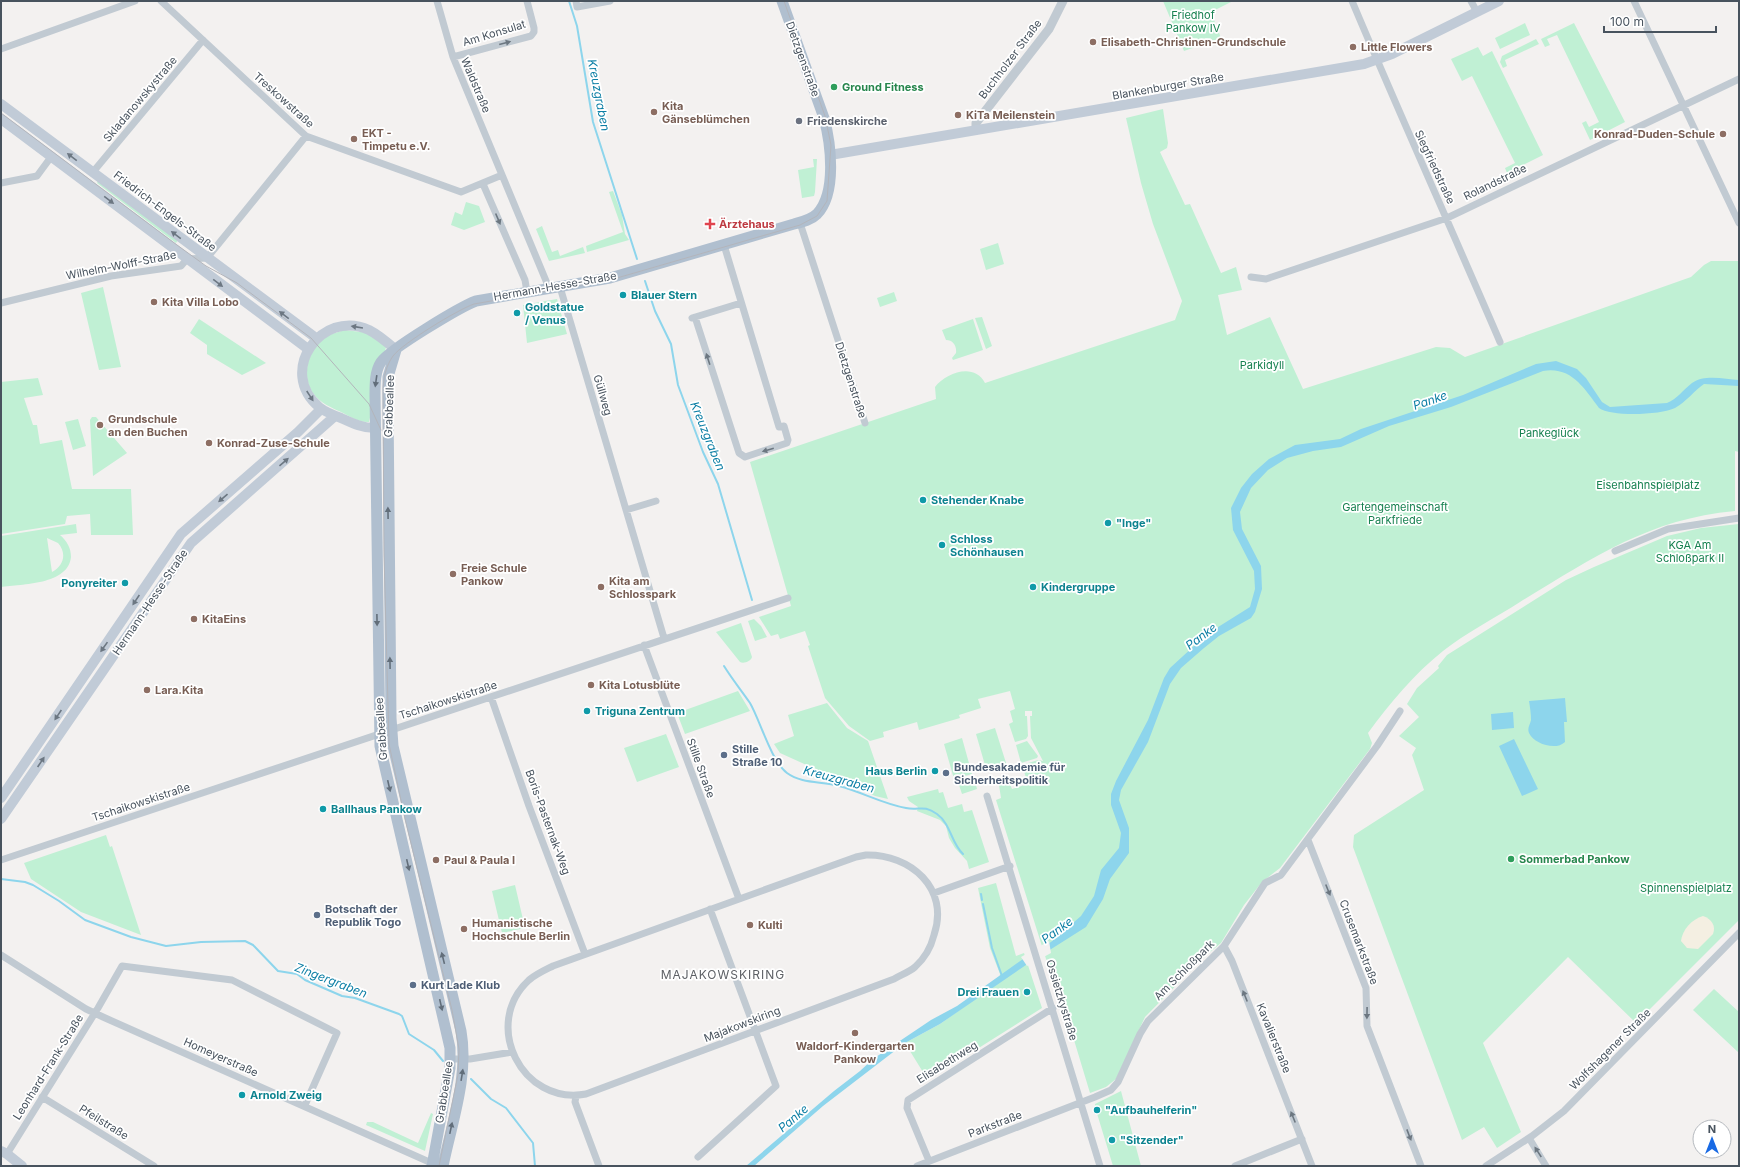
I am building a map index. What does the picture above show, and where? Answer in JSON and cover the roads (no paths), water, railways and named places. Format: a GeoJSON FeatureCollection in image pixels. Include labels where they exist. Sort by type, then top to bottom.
{"type":"FeatureCollection","features":[{"type":"Feature","properties":{"kind":"main road","name":"Dietzgenstraße"},"geometry":{"type":"LineString","coordinates":[[782,1],[824,118],[829,138],[830,154],[828,194],[824,205],[816,215],[797,224]]}},
{"type":"Feature","properties":{"kind":"main road","name":"Blankenburger Straße"},"geometry":{"type":"LineString","coordinates":[[830,154],[1377,61],[1499,1]]}},
{"type":"Feature","properties":{"kind":"main road","name":"Friedrich-Engels-Straße"},"geometry":{"type":"LineString","coordinates":[[1,104],[316,338]]}},
{"type":"Feature","properties":{"kind":"main road"},"geometry":{"type":"LineString","coordinates":[[1,119],[308,349]]}},
{"type":"Feature","properties":{"kind":"main road","name":"Hermann-Hesse-Straße"},"geometry":{"type":"LineString","coordinates":[[396,350],[468,304],[484,299],[610,278],[797,224]]}},
{"type":"Feature","properties":{"kind":"main road"},"geometry":{"type":"LineString","coordinates":[[388,428],[365,428],[321,409],[307,393],[303,381],[303,366],[308,349],[316,338],[340,327],[362,327],[377,334],[396,350]]}},
{"type":"Feature","properties":{"kind":"main road","name":"Grabbeallee"},"geometry":{"type":"LineString","coordinates":[[396,350],[388,377],[392,746],[461,1031],[464,1060],[462,1079],[437,1165]]}},
{"type":"Feature","properties":{"kind":"main road","name":"Grabbeallee"},"geometry":{"type":"LineString","coordinates":[[396,350],[384,359],[378,369],[375,390],[380,734],[388,785],[448,1036],[450,1059],[437,1165]]}},
{"type":"Feature","properties":{"kind":"main road","name":"Hermann-Hesse-Straße"},"geometry":{"type":"LineString","coordinates":[[1,798],[181,534],[298,432],[321,409]]}},
{"type":"Feature","properties":{"kind":"main road","name":"Hermann-Hesse-Straße"},"geometry":{"type":"LineString","coordinates":[[1,819],[191,543],[335,416]]}},
{"type":"Feature","properties":{"kind":"main road"},"geometry":{"type":"LineString","coordinates":[[4,1152],[22,1166]]}},
{"type":"Feature","properties":{"kind":"street"},"geometry":{"type":"LineString","coordinates":[[1,49],[135,1]]}},
{"type":"Feature","properties":{"kind":"street","name":"Treskowstraße"},"geometry":{"type":"LineString","coordinates":[[161,1],[306,136],[461,192],[483,184]]}},
{"type":"Feature","properties":{"kind":"street","name":"Waldstraße"},"geometry":{"type":"LineString","coordinates":[[437,1],[452,57],[502,175],[555,288]]}},
{"type":"Feature","properties":{"kind":"street","name":"Am Konsulat"},"geometry":{"type":"LineString","coordinates":[[452,57],[531,36],[534,32],[534,28],[527,1]]}},
{"type":"Feature","properties":{"kind":"street"},"geometry":{"type":"LineString","coordinates":[[576,1],[578,7],[610,1]]}},
{"type":"Feature","properties":{"kind":"street","name":"Buchholzer Straße"},"geometry":{"type":"LineString","coordinates":[[976,130],[976,123],[1049,29],[1063,1]]}},
{"type":"Feature","properties":{"kind":"street","name":"Siegfriedstraße"},"geometry":{"type":"LineString","coordinates":[[1352,1],[1409,138],[1447,218],[1500,342]]}},
{"type":"Feature","properties":{"kind":"street"},"geometry":{"type":"LineString","coordinates":[[1471,1],[1476,12]]}},
{"type":"Feature","properties":{"kind":"street"},"geometry":{"type":"LineString","coordinates":[[1634,1],[1739,223]]}},
{"type":"Feature","properties":{"kind":"street","name":"Skladanowskystraße"},"geometry":{"type":"LineString","coordinates":[[93,172],[203,40]]}},
{"type":"Feature","properties":{"kind":"street","name":"Rolandstraße"},"geometry":{"type":"LineString","coordinates":[[1251,277],[1266,279],[1447,218],[1739,79]]}},
{"type":"Feature","properties":{"kind":"street"},"geometry":{"type":"LineString","coordinates":[[207,258],[306,136]]}},
{"type":"Feature","properties":{"kind":"street"},"geometry":{"type":"LineString","coordinates":[[1,183],[37,176],[51,157]]}},
{"type":"Feature","properties":{"kind":"street"},"geometry":{"type":"LineString","coordinates":[[502,175],[483,184],[528,292]]}},
{"type":"Feature","properties":{"kind":"street","name":"Dietzgenstraße"},"geometry":{"type":"LineString","coordinates":[[797,224],[865,423]]}},
{"type":"Feature","properties":{"kind":"street"},"geometry":{"type":"LineString","coordinates":[[724,245],[779,427],[784,426],[788,440],[787,443],[745,457],[739,453],[694,317],[741,303]]}},
{"type":"Feature","properties":{"kind":"street","name":"Wilhelm-Wolff-Straße"},"geometry":{"type":"LineString","coordinates":[[1,303],[111,276],[181,266],[187,259],[207,258]]}},
{"type":"Feature","properties":{"kind":"street","name":"Güllweg"},"geometry":{"type":"LineString","coordinates":[[555,288],[626,510],[664,638]]}},
{"type":"Feature","properties":{"kind":"street"},"geometry":{"type":"LineString","coordinates":[[626,510],[656,501]]}},
{"type":"Feature","properties":{"kind":"street"},"geometry":{"type":"LineString","coordinates":[[1615,551],[1668,529],[1739,518]]}},
{"type":"Feature","properties":{"kind":"street","name":"Tschaikowskistraße"},"geometry":{"type":"LineString","coordinates":[[1,860],[644,646],[664,638],[788,598]]}},
{"type":"Feature","properties":{"kind":"street","name":"Stille Straße"},"geometry":{"type":"LineString","coordinates":[[644,646],[738,899]]}},
{"type":"Feature","properties":{"kind":"street","name":"Boris-Pasternak-Weg"},"geometry":{"type":"LineString","coordinates":[[491,697],[529,806],[585,954]]}},
{"type":"Feature","properties":{"kind":"street","name":"Am Schloßpark"},"geometry":{"type":"LineString","coordinates":[[1081,1102],[1104,1094],[1118,1082],[1140,1034],[1148,1021],[1224,946],[1265,883],[1281,875],[1377,746],[1400,711]]}},
{"type":"Feature","properties":{"kind":"street","name":"Ossietzkystraße"},"geometry":{"type":"LineString","coordinates":[[987,796],[1010,866],[1100,1166]]}},
{"type":"Feature","properties":{"kind":"street","name":"Crusemarkstraße"},"geometry":{"type":"LineString","coordinates":[[1308,840],[1366,988],[1367,1026],[1421,1166]]}},
{"type":"Feature","properties":{"kind":"street","name":"Majakowskiring"},"geometry":{"type":"LineString","coordinates":[[866,855],[888,857],[908,865],[924,878],[934,893],[937,916],[936,931],[929,948],[915,966],[894,979],[756,1031],[586,1094],[576,1096],[554,1092],[540,1085],[524,1072],[512,1052],[508,1038],[510,1017],[514,1002],[522,988],[537,974],[553,966],[856,857],[866,855]]}},
{"type":"Feature","properties":{"kind":"street"},"geometry":{"type":"LineString","coordinates":[[934,893],[1010,866]]}},
{"type":"Feature","properties":{"kind":"street"},"geometry":{"type":"LineString","coordinates":[[698,1157],[776,1086],[776,1082],[710,909]]}},
{"type":"Feature","properties":{"kind":"street","name":"Wolfshagener Straße"},"geometry":{"type":"LineString","coordinates":[[1486,1166],[1529,1138],[1564,1111],[1739,933]]}},
{"type":"Feature","properties":{"kind":"street","name":"Kavalierstraße"},"geometry":{"type":"LineString","coordinates":[[1224,946],[1232,961],[1312,1166]]}},
{"type":"Feature","properties":{"kind":"street","name":"Homeyerstraße"},"geometry":{"type":"LineString","coordinates":[[1,956],[94,1013],[437,1165]]}},
{"type":"Feature","properties":{"kind":"street","name":"Leonhard-Frank-Straße"},"geometry":{"type":"LineString","coordinates":[[4,1152],[42,1097],[122,966],[232,980],[337,1033],[304,1105]]}},
{"type":"Feature","properties":{"kind":"street","name":"Elisabethweg"},"geometry":{"type":"LineString","coordinates":[[929,1161],[907,1108],[908,1100],[1053,1008]]}},
{"type":"Feature","properties":{"kind":"street"},"geometry":{"type":"LineString","coordinates":[[450,1059],[464,1060],[512,1052]]}},
{"type":"Feature","properties":{"kind":"street"},"geometry":{"type":"LineString","coordinates":[[576,1096],[575,1102],[599,1166]]}},
{"type":"Feature","properties":{"kind":"street","name":"Pfeilstraße"},"geometry":{"type":"LineString","coordinates":[[42,1097],[154,1166]]}},
{"type":"Feature","properties":{"kind":"street","name":"Parkstraße"},"geometry":{"type":"LineString","coordinates":[[917,1166],[1081,1102]]}},
{"type":"Feature","properties":{"kind":"street"},"geometry":{"type":"LineString","coordinates":[[1529,1138],[1546,1166]]}},
{"type":"Feature","properties":{"kind":"street"},"geometry":{"type":"LineString","coordinates":[[1235,1166],[1302,1139]]}},
{"type":"Feature","properties":{"kind":"water"},"geometry":{"type":"Polygon","coordinates":[[[1556,361],[1577,369],[1586,378],[1602,402],[1610,407],[1667,403],[1677,397],[1692,383],[1697,380],[1708,378],[1739,380],[1739,386],[1704,384],[1683,403],[1675,408],[1659,412],[1625,414],[1605,411],[1599,408],[1582,386],[1569,375],[1553,370],[1543,371],[1451,407],[1389,426],[1341,447],[1313,451],[1287,458],[1268,470],[1251,488],[1240,512],[1242,529],[1261,566],[1262,589],[1255,612],[1251,618],[1219,636],[1204,648],[1181,668],[1170,684],[1148,742],[1121,790],[1119,800],[1129,828],[1129,853],[1110,879],[1103,899],[1086,927],[1026,965],[940,1024],[905,1043],[823,1106],[754,1166],[746,1166],[873,1059],[931,1020],[957,1006],[1023,959],[1051,942],[1081,916],[1094,896],[1101,870],[1119,848],[1121,833],[1111,805],[1111,794],[1116,781],[1148,720],[1164,678],[1170,668],[1207,634],[1250,607],[1255,589],[1254,571],[1233,530],[1231,508],[1241,488],[1252,474],[1269,459],[1295,445],[1340,439],[1361,429],[1463,395],[1536,364],[1556,361]]]}},
{"type":"Feature","properties":{"kind":"water"},"geometry":{"type":"Polygon","coordinates":[[[1565,698],[1567,722],[1564,722],[1565,742],[1561,745],[1551,746],[1535,740],[1528,731],[1531,720],[1529,701],[1565,698]]]}},
{"type":"Feature","properties":{"kind":"water"},"geometry":{"type":"Polygon","coordinates":[[[1513,712],[1514,728],[1492,730],[1491,714],[1513,712]]]}},
{"type":"Feature","properties":{"kind":"water"},"geometry":{"type":"Polygon","coordinates":[[[1514,739],[1538,789],[1522,796],[1499,746],[1514,739]]]}},
{"type":"Feature","properties":{"kind":"waterway","name":"Kreuzgraben"},"geometry":{"type":"LineString","coordinates":[[569,1],[577,26],[593,122],[637,259]]}},
{"type":"Feature","properties":{"kind":"waterway","name":"Kreuzgraben"},"geometry":{"type":"LineString","coordinates":[[645,281],[655,311],[671,344],[678,385],[703,452],[718,484],[752,600]]}},
{"type":"Feature","properties":{"kind":"waterway","name":"Kreuzgraben"},"geometry":{"type":"LineString","coordinates":[[724,666],[750,703],[771,750],[781,767],[787,773],[799,779],[832,784],[897,806],[910,809],[928,809],[942,818],[956,845],[963,854]]}},
{"type":"Feature","properties":{"kind":"waterway","name":"Zingergraben"},"geometry":{"type":"LineString","coordinates":[[1,879],[25,882],[33,885],[59,901],[85,920],[131,937],[166,946],[201,942],[245,941],[253,945],[278,971],[297,974],[305,980],[342,996],[355,998],[399,1014],[402,1016],[409,1034],[434,1050],[443,1061]]}},
{"type":"Feature","properties":{"kind":"waterway","name":"Kreuzgraben"},"geometry":{"type":"LineString","coordinates":[[981,894],[982,900]]}},
{"type":"Feature","properties":{"kind":"waterway","name":"Kreuzgraben"},"geometry":{"type":"LineString","coordinates":[[983,904],[992,948],[1002,976]]}},
{"type":"Feature","properties":{"kind":"waterway","name":"Zingergraben"},"geometry":{"type":"LineString","coordinates":[[471,1079],[491,1099],[506,1108],[533,1143],[535,1166]]}},
{"type":"Feature","properties":{"kind":"tram line"},"geometry":{"type":"LineString","coordinates":[[439,1166],[458,1075],[459,1049],[452,1010],[405,819],[389,744],[384,554],[383,388],[386,371],[393,356],[407,343],[466,307],[474,304],[610,280],[800,225],[817,216],[827,201],[831,145],[825,116],[784,1]]}},
{"type":"Feature","properties":{"kind":"tram line"},"geometry":{"type":"LineString","coordinates":[[1,113],[177,245],[206,266],[237,283],[311,338],[369,404],[381,430]]}},
{"type":"Feature","properties":{"kind":"place","name":"Elisabeth-Christinen-Grundschule"},"geometry":{"type":"Point","coordinates":[1093,42]}},
{"type":"Feature","properties":{"kind":"place","name":"Little Flowers"},"geometry":{"type":"Point","coordinates":[1353,47]}},
{"type":"Feature","properties":{"kind":"place","name":"Ground Fitness"},"geometry":{"type":"Point","coordinates":[834,87]}},
{"type":"Feature","properties":{"kind":"place","name":"Kita Gänseblümchen"},"geometry":{"type":"Point","coordinates":[654,112]}},
{"type":"Feature","properties":{"kind":"place","name":"KiTa Meilenstein"},"geometry":{"type":"Point","coordinates":[958,115]}},
{"type":"Feature","properties":{"kind":"place","name":"Friedenskirche"},"geometry":{"type":"Point","coordinates":[799,121]}},
{"type":"Feature","properties":{"kind":"place","name":"Konrad-Duden-Schule"},"geometry":{"type":"Point","coordinates":[1723,134]}},
{"type":"Feature","properties":{"kind":"place","name":"EKT - Timpetu e.V."},"geometry":{"type":"Point","coordinates":[354,139]}},
{"type":"Feature","properties":{"kind":"place","name":"Ärztehaus"},"geometry":{"type":"Point","coordinates":[710,224]}},
{"type":"Feature","properties":{"kind":"place","name":"Blauer Stern"},"geometry":{"type":"Point","coordinates":[623,295]}},
{"type":"Feature","properties":{"kind":"place","name":"Kita Villa Lobo"},"geometry":{"type":"Point","coordinates":[154,302]}},
{"type":"Feature","properties":{"kind":"place","name":"Goldstatue / Venus"},"geometry":{"type":"Point","coordinates":[517,313]}},
{"type":"Feature","properties":{"kind":"place","name":"Grundschule an den Buchen"},"geometry":{"type":"Point","coordinates":[100,425]}},
{"type":"Feature","properties":{"kind":"place","name":"Konrad-Zuse-Schule"},"geometry":{"type":"Point","coordinates":[209,443]}},
{"type":"Feature","properties":{"kind":"place","name":"Stehender Knabe"},"geometry":{"type":"Point","coordinates":[923,500]}},
{"type":"Feature","properties":{"kind":"place","name":"\"Inge\""},"geometry":{"type":"Point","coordinates":[1108,523]}},
{"type":"Feature","properties":{"kind":"place","name":"Schloss Schönhausen"},"geometry":{"type":"Point","coordinates":[942,545]}},
{"type":"Feature","properties":{"kind":"place","name":"Freie Schule Pankow"},"geometry":{"type":"Point","coordinates":[453,574]}},
{"type":"Feature","properties":{"kind":"place","name":"Ponyreiter"},"geometry":{"type":"Point","coordinates":[125,583]}},
{"type":"Feature","properties":{"kind":"place","name":"Kita am Schlosspark"},"geometry":{"type":"Point","coordinates":[601,587]}},
{"type":"Feature","properties":{"kind":"place","name":"Kindergruppe"},"geometry":{"type":"Point","coordinates":[1033,587]}},
{"type":"Feature","properties":{"kind":"place","name":"KitaEins"},"geometry":{"type":"Point","coordinates":[194,619]}},
{"type":"Feature","properties":{"kind":"place","name":"Kita Lotusblüte"},"geometry":{"type":"Point","coordinates":[591,685]}},
{"type":"Feature","properties":{"kind":"place","name":"Lara.Kita"},"geometry":{"type":"Point","coordinates":[147,690]}},
{"type":"Feature","properties":{"kind":"place","name":"Triguna Zentrum"},"geometry":{"type":"Point","coordinates":[587,711]}},
{"type":"Feature","properties":{"kind":"place","name":"Stille Straße 10"},"geometry":{"type":"Point","coordinates":[724,755]}},
{"type":"Feature","properties":{"kind":"place","name":"Haus Berlin"},"geometry":{"type":"Point","coordinates":[935,771]}},
{"type":"Feature","properties":{"kind":"place","name":"Bundesakademie für Sicherheitspolitik"},"geometry":{"type":"Point","coordinates":[946,773]}},
{"type":"Feature","properties":{"kind":"place","name":"Ballhaus Pankow"},"geometry":{"type":"Point","coordinates":[323,809]}},
{"type":"Feature","properties":{"kind":"place","name":"Sommerbad Pankow"},"geometry":{"type":"Point","coordinates":[1511,859]}},
{"type":"Feature","properties":{"kind":"place","name":"Paul & Paula I"},"geometry":{"type":"Point","coordinates":[436,860]}},
{"type":"Feature","properties":{"kind":"place","name":"Botschaft der Republik Togo"},"geometry":{"type":"Point","coordinates":[317,915]}},
{"type":"Feature","properties":{"kind":"place","name":"Kulti"},"geometry":{"type":"Point","coordinates":[750,925]}},
{"type":"Feature","properties":{"kind":"place","name":"Humanistische Hochschule Berlin"},"geometry":{"type":"Point","coordinates":[464,929]}},
{"type":"Feature","properties":{"kind":"place","name":"Kurt Lade Klub"},"geometry":{"type":"Point","coordinates":[413,985]}},
{"type":"Feature","properties":{"kind":"place","name":"Drei Frauen"},"geometry":{"type":"Point","coordinates":[1027,992]}},
{"type":"Feature","properties":{"kind":"place","name":"Waldorf-Kindergarten Pankow"},"geometry":{"type":"Point","coordinates":[855,1033]}},
{"type":"Feature","properties":{"kind":"place","name":"Arnold Zweig"},"geometry":{"type":"Point","coordinates":[242,1095]}},
{"type":"Feature","properties":{"kind":"place","name":"\"Aufbauhelferin\""},"geometry":{"type":"Point","coordinates":[1097,1110]}},
{"type":"Feature","properties":{"kind":"place","name":"\"Sitzender\""},"geometry":{"type":"Point","coordinates":[1112,1140]}},
{"type":"Feature","properties":{"kind":"district","name":"MAJAKOWSKIRING"},"geometry":{"type":"Point","coordinates":[723,974]}},
{"type":"Feature","properties":{"kind":"park label","name":"Friedhof Pankow IV"},"geometry":{"type":"Point","coordinates":[1193,21]}},
{"type":"Feature","properties":{"kind":"park label","name":"Parkidyll"},"geometry":{"type":"Point","coordinates":[1262,365]}},
{"type":"Feature","properties":{"kind":"park label","name":"Pankeglück"},"geometry":{"type":"Point","coordinates":[1549,433]}},
{"type":"Feature","properties":{"kind":"park label","name":"Eisenbahnspielplatz"},"geometry":{"type":"Point","coordinates":[1648,485]}},
{"type":"Feature","properties":{"kind":"park label","name":"Gartengemeinschaft Parkfriede"},"geometry":{"type":"Point","coordinates":[1395,513]}},
{"type":"Feature","properties":{"kind":"park label","name":"KGA Am Schloßpark II"},"geometry":{"type":"Point","coordinates":[1690,551]}},
{"type":"Feature","properties":{"kind":"park label","name":"Spinnenspielplatz"},"geometry":{"type":"Point","coordinates":[1686,888]}},
{"type":"Feature","properties":{"kind":"water label","name":"Panke"},"geometry":{"type":"Point","coordinates":[1430,400]}},
{"type":"Feature","properties":{"kind":"water label","name":"Panke"},"geometry":{"type":"Point","coordinates":[1201,636]}},
{"type":"Feature","properties":{"kind":"water label","name":"Panke"},"geometry":{"type":"Point","coordinates":[1057,930]}},
{"type":"Feature","properties":{"kind":"water label","name":"Panke"},"geometry":{"type":"Point","coordinates":[793,1118]}}]}
